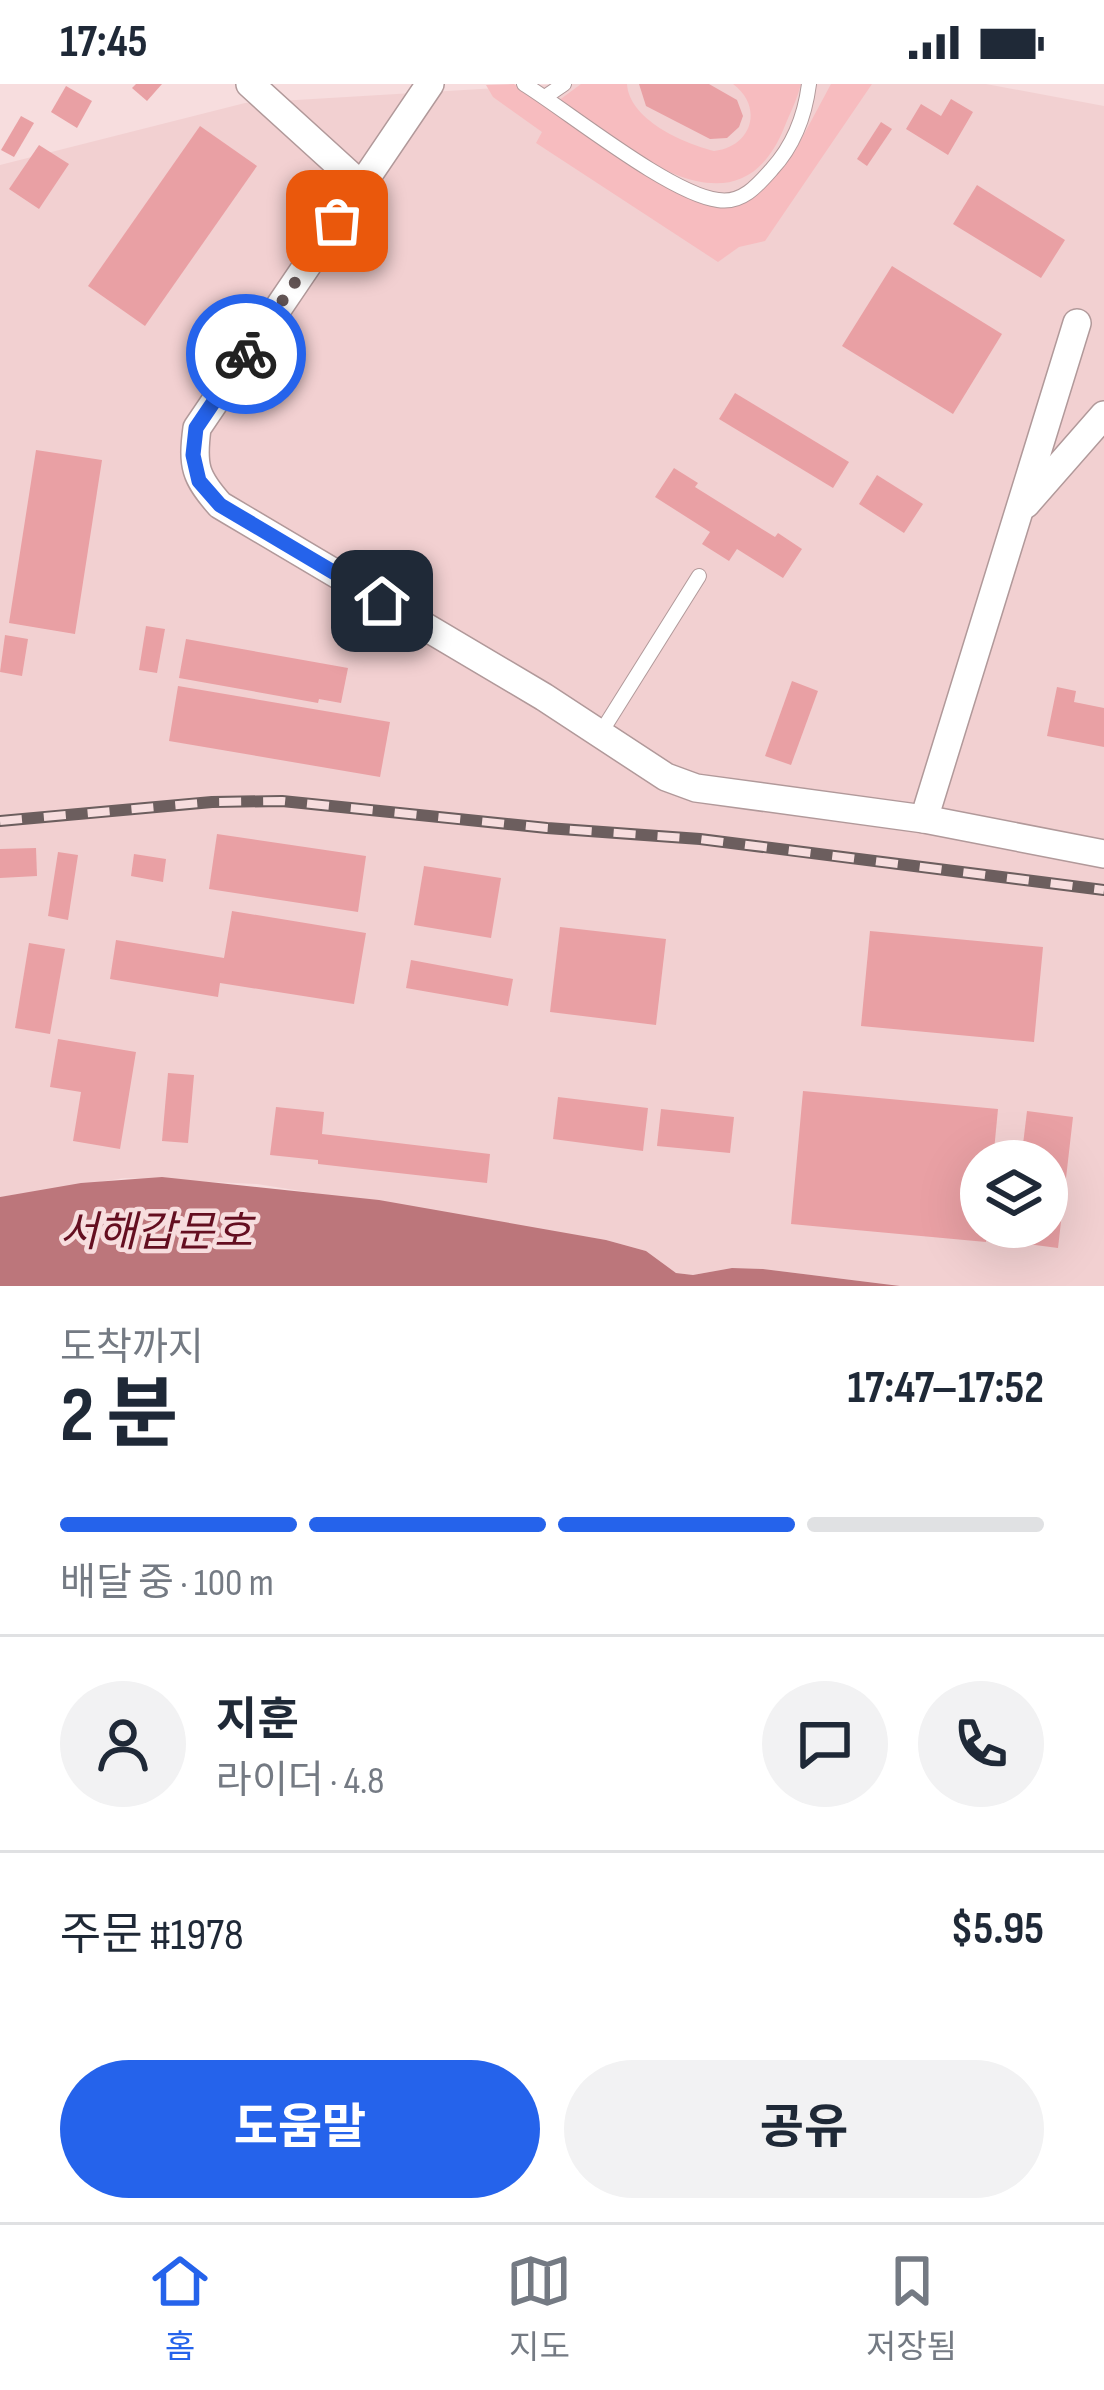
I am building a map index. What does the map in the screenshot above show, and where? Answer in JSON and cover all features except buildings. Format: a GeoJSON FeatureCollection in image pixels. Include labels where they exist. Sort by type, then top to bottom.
{"type":"FeatureCollection","features":[{"type":"Feature","properties":{"kind":"street"},"geometry":{"type":"LineString","coordinates":[[250,84],[361,185]]}},
{"type":"Feature","properties":{"kind":"street"},"geometry":{"type":"LineString","coordinates":[[430,84],[196,428],[193,455],[199,481],[220,505],[666,777],[696,788],[924,819],[1104,854]]}},
{"type":"Feature","properties":{"kind":"street"},"geometry":{"type":"LineString","coordinates":[[924,819],[1077,323]]}},
{"type":"Feature","properties":{"kind":"street"},"geometry":{"type":"LineString","coordinates":[[1019,512],[1104,415]]}},
{"type":"Feature","properties":{"kind":"lane"},"geometry":{"type":"LineString","coordinates":[[524,84],[675,183],[718,200],[741,198],[757,187],[786,153],[807,102],[809,84]]}},
{"type":"Feature","properties":{"kind":"lane"},"geometry":{"type":"LineString","coordinates":[[545,97],[564,84]]}},
{"type":"Feature","properties":{"kind":"lane"},"geometry":{"type":"LineString","coordinates":[[600,734],[699,576]]}},
{"type":"Feature","properties":{"kind":"shaded area"},"geometry":{"type":"Polygon","coordinates":[[[514,84],[678,192],[715,204],[765,186],[795,151],[831,84],[872,84],[765,241],[739,247],[718,262],[536,143],[542,132],[493,97],[486,85],[514,84]]]}},
{"type":"Feature","properties":{"kind":"shaded area"},"geometry":{"type":"Polygon","coordinates":[[[563,84],[986,84],[1104,106],[1104,1286],[900,1286],[732,1268],[676,1273],[646,1251],[606,1240],[257,1184],[125,1178],[0,1197],[0,165],[245,103],[563,84]]]}},
{"type":"Feature","properties":{"kind":"shaded area"},"geometry":{"type":"Polygon","coordinates":[[[581,84],[627,84],[637,108],[659,128],[714,151],[737,142],[749,125],[748,104],[733,84],[801,84],[784,128],[763,163],[738,180],[709,183],[646,160],[558,101],[581,84]]]}},
{"type":"Feature","properties":{"kind":"water","name":"서해갑문호"},"geometry":{"type":"Polygon","coordinates":[[[162,1177],[379,1200],[606,1240],[646,1251],[676,1273],[763,1269],[900,1286],[0,1286],[0,1197],[81,1183],[162,1177]]]}},
{"type":"Feature","properties":{"kind":"railway"},"geometry":{"type":"LineString","coordinates":[[0,821],[212,802],[282,801],[700,839],[1104,890]]}},
{"type":"Feature","properties":{"kind":"way so far"},"geometry":{"type":"LineString","coordinates":[[246,354],[337,221]]}},
{"type":"Feature","properties":{"kind":"route"},"geometry":{"type":"LineString","coordinates":[[246,354],[196,428],[193,455],[199,481],[220,505],[382,601]]}}]}
